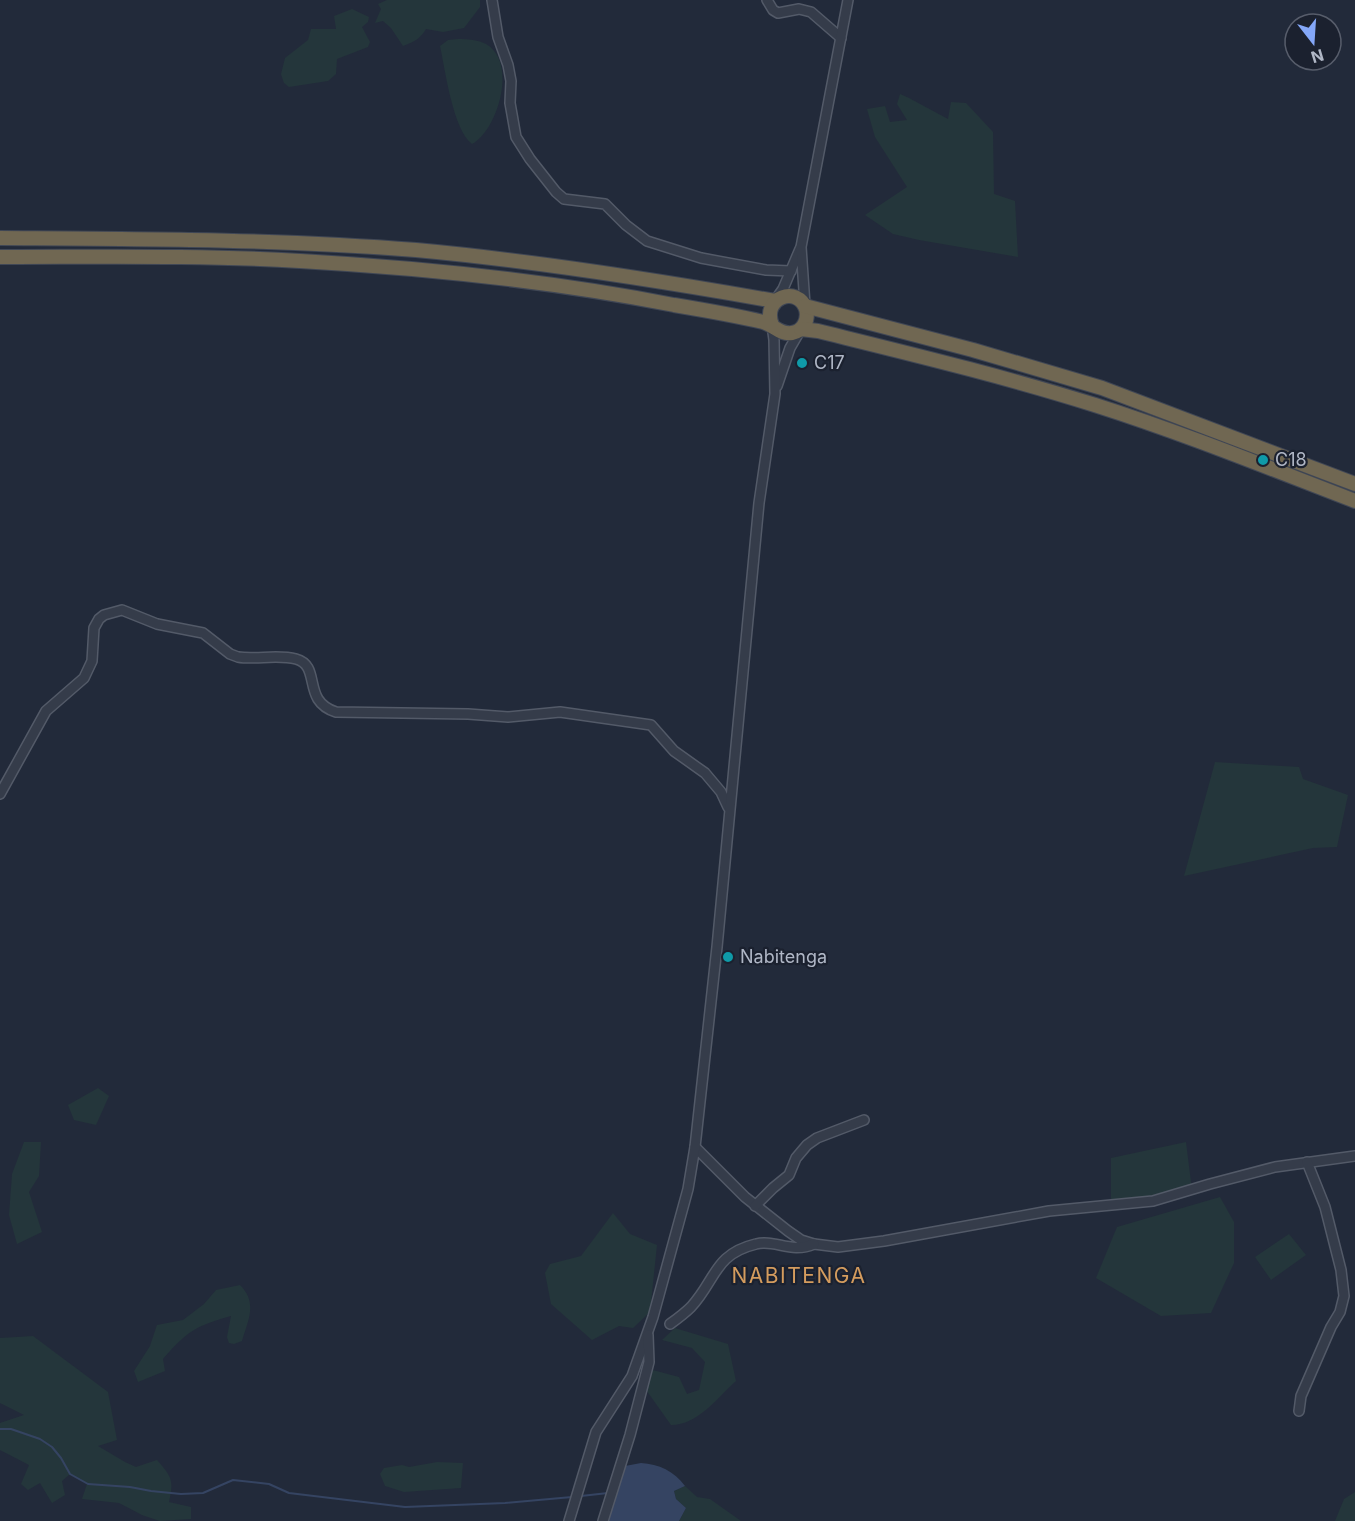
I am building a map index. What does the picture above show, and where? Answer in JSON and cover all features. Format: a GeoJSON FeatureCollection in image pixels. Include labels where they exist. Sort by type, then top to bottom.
{"type":"FeatureCollection","features":[{"type":"Feature","properties":{"kind":"highway"},"geometry":{"type":"LineString","coordinates":[[0,238],[264,241],[416,250],[577,268],[775,301]]}},
{"type":"Feature","properties":{"kind":"highway"},"geometry":{"type":"LineString","coordinates":[[0,257],[224,258],[389,267],[474,275],[584,290],[772,324]]}},
{"type":"Feature","properties":{"kind":"highway"},"geometry":{"type":"LineString","coordinates":[[791,296],[805,306],[807,318],[801,329],[785,334],[775,329],[769,312],[775,301],[791,296]]}},
{"type":"Feature","properties":{"kind":"highway"},"geometry":{"type":"LineString","coordinates":[[805,306],[973,350],[1102,388],[1355,484]]}},
{"type":"Feature","properties":{"kind":"highway"},"geometry":{"type":"LineString","coordinates":[[801,329],[818,331],[968,368],[1095,405],[1355,501]]}},
{"type":"Feature","properties":{"kind":"street"},"geometry":{"type":"LineString","coordinates":[[492,0],[498,37],[511,81],[510,103],[516,137],[556,192],[564,199],[605,204],[626,225],[647,241],[701,258],[766,270],[791,271]]}},
{"type":"Feature","properties":{"kind":"street"},"geometry":{"type":"LineString","coordinates":[[767,0],[773,10],[778,13],[799,9],[811,12],[841,38]]}},
{"type":"Feature","properties":{"kind":"street"},"geometry":{"type":"LineString","coordinates":[[775,301],[801,247],[848,0]]}},
{"type":"Feature","properties":{"kind":"street"},"geometry":{"type":"LineString","coordinates":[[801,247],[805,306]]}},
{"type":"Feature","properties":{"kind":"street"},"geometry":{"type":"LineString","coordinates":[[569,1521],[596,1432],[632,1376],[648,1329],[678,1227],[695,1147],[759,503],[775,393],[772,324]]}},
{"type":"Feature","properties":{"kind":"street"},"geometry":{"type":"LineString","coordinates":[[775,393],[790,348],[801,329]]}},
{"type":"Feature","properties":{"kind":"street"},"geometry":{"type":"LineString","coordinates":[[0,794],[46,711],[84,678],[92,662],[94,628],[99,619],[123,609],[157,624],[203,633],[230,654],[238,657],[295,659],[304,663],[310,672],[314,694],[318,701],[326,709],[336,712],[468,714],[508,717],[560,712],[651,725],[674,751],[705,773],[721,792],[729,808]]}},
{"type":"Feature","properties":{"kind":"street"},"geometry":{"type":"LineString","coordinates":[[755,1206],[772,1188],[789,1175],[796,1158],[807,1145],[817,1138],[864,1120]]}},
{"type":"Feature","properties":{"kind":"street"},"geometry":{"type":"LineString","coordinates":[[695,1147],[755,1206],[801,1239],[814,1244],[838,1246],[869,1243],[1049,1211],[1153,1202],[1237,1176],[1275,1167],[1355,1156]]}},
{"type":"Feature","properties":{"kind":"street"},"geometry":{"type":"LineString","coordinates":[[1299,1411],[1301,1396],[1331,1327],[1340,1312],[1344,1296],[1341,1270],[1325,1207],[1307,1162]]}},
{"type":"Feature","properties":{"kind":"street"},"geometry":{"type":"LineString","coordinates":[[670,1324],[692,1306],[711,1276],[728,1255],[735,1251],[758,1243],[804,1249],[814,1244]]}},
{"type":"Feature","properties":{"kind":"street"},"geometry":{"type":"LineString","coordinates":[[603,1521],[649,1362],[648,1329]]}},
{"type":"Feature","properties":{"kind":"shaded area"},"geometry":{"type":"Polygon","coordinates":[[[387,0],[480,0],[480,7],[464,28],[443,32],[426,29],[416,40],[403,46],[391,28],[383,21],[375,23],[381,9],[378,4],[387,0]]]}},
{"type":"Feature","properties":{"kind":"shaded area"},"geometry":{"type":"Polygon","coordinates":[[[352,9],[369,17],[368,22],[362,27],[370,42],[368,47],[337,59],[336,74],[328,81],[289,87],[284,83],[281,74],[285,58],[308,40],[311,29],[336,29],[334,16],[352,9]]]}},
{"type":"Feature","properties":{"kind":"shaded area"},"geometry":{"type":"Polygon","coordinates":[[[458,39],[486,44],[496,53],[501,65],[501,96],[496,111],[490,125],[472,144],[465,137],[455,113],[440,46],[448,40],[458,39]]]}},
{"type":"Feature","properties":{"kind":"shaded area"},"geometry":{"type":"Polygon","coordinates":[[[900,94],[948,119],[951,102],[966,103],[993,132],[994,194],[1015,201],[1018,257],[893,234],[865,215],[907,187],[875,137],[867,109],[885,106],[890,122],[907,120],[897,104],[900,94]]]}},
{"type":"Feature","properties":{"kind":"shaded area"},"geometry":{"type":"Polygon","coordinates":[[[1215,762],[1299,767],[1303,779],[1348,795],[1337,847],[1313,848],[1184,876],[1215,762]]]}},
{"type":"Feature","properties":{"kind":"shaded area"},"geometry":{"type":"Polygon","coordinates":[[[98,1088],[109,1096],[96,1125],[74,1120],[68,1105],[98,1088]]]}},
{"type":"Feature","properties":{"kind":"shaded area"},"geometry":{"type":"Polygon","coordinates":[[[24,1142],[41,1142],[39,1176],[29,1192],[42,1232],[17,1244],[9,1215],[12,1174],[24,1142]]]}},
{"type":"Feature","properties":{"kind":"shaded area"},"geometry":{"type":"Polygon","coordinates":[[[1186,1142],[1192,1190],[1111,1206],[1111,1158],[1186,1142]]]}},
{"type":"Feature","properties":{"kind":"shaded area"},"geometry":{"type":"Polygon","coordinates":[[[1220,1197],[1234,1222],[1234,1263],[1211,1313],[1161,1316],[1096,1278],[1117,1227],[1220,1197]]]}},
{"type":"Feature","properties":{"kind":"shaded area"},"geometry":{"type":"Polygon","coordinates":[[[613,1213],[630,1234],[657,1245],[650,1312],[633,1328],[619,1326],[592,1340],[551,1304],[545,1273],[550,1264],[581,1256],[613,1213]]]}},
{"type":"Feature","properties":{"kind":"shaded area"},"geometry":{"type":"Polygon","coordinates":[[[1289,1234],[1306,1255],[1271,1280],[1255,1257],[1289,1234]]]}},
{"type":"Feature","properties":{"kind":"shaded area"},"geometry":{"type":"Polygon","coordinates":[[[240,1285],[249,1298],[250,1305],[249,1319],[242,1341],[229,1343],[227,1337],[231,1316],[209,1323],[193,1331],[171,1350],[163,1359],[165,1371],[138,1382],[134,1371],[150,1346],[157,1325],[183,1320],[204,1304],[216,1290],[240,1285]]]}},
{"type":"Feature","properties":{"kind":"shaded area"},"geometry":{"type":"Polygon","coordinates":[[[675,1328],[728,1344],[736,1381],[698,1416],[681,1424],[671,1425],[644,1387],[649,1369],[679,1377],[687,1394],[699,1390],[705,1362],[692,1348],[662,1340],[675,1328]]]}},
{"type":"Feature","properties":{"kind":"shaded area"},"geometry":{"type":"Polygon","coordinates":[[[33,1336],[108,1392],[117,1440],[98,1446],[136,1467],[157,1460],[170,1480],[169,1502],[191,1507],[191,1519],[160,1521],[119,1503],[82,1499],[87,1484],[70,1474],[62,1481],[65,1495],[52,1503],[40,1483],[28,1490],[21,1484],[29,1465],[0,1450],[0,1423],[24,1415],[0,1403],[0,1338],[33,1336]]]}},
{"type":"Feature","properties":{"kind":"shaded area"},"geometry":{"type":"Polygon","coordinates":[[[437,1462],[463,1463],[461,1488],[404,1492],[385,1486],[380,1474],[384,1468],[402,1465],[409,1467],[437,1462]]]}},
{"type":"Feature","properties":{"kind":"shaded area"},"geometry":{"type":"Polygon","coordinates":[[[685,1486],[697,1497],[710,1499],[741,1521],[679,1521],[686,1508],[676,1499],[674,1491],[685,1486]]]}},
{"type":"Feature","properties":{"kind":"shaded area"},"geometry":{"type":"Polygon","coordinates":[[[1355,1492],[1355,1521],[1335,1521],[1344,1499],[1355,1492]]]}},
{"type":"Feature","properties":{"kind":"water"},"geometry":{"type":"Polygon","coordinates":[[[641,1463],[666,1469],[685,1486],[674,1491],[676,1499],[686,1508],[679,1521],[608,1521],[625,1466],[641,1463]]]}},
{"type":"Feature","properties":{"kind":"waterway"},"geometry":{"type":"LineString","coordinates":[[0,1429],[11,1429],[40,1439],[52,1447],[70,1474],[88,1484],[181,1494],[203,1493],[233,1480],[269,1484],[289,1493],[405,1507],[505,1503],[572,1497]]}},
{"type":"Feature","properties":{"kind":"waterway"},"geometry":{"type":"LineString","coordinates":[[581,1496],[608,1493]]}},
{"type":"Feature","properties":{"kind":"place","name":"C17"},"geometry":{"type":"Point","coordinates":[802,363]}},
{"type":"Feature","properties":{"kind":"place","name":"C18"},"geometry":{"type":"Point","coordinates":[1263,460]}},
{"type":"Feature","properties":{"kind":"place","name":"Nabitenga"},"geometry":{"type":"Point","coordinates":[728,957]}},
{"type":"Feature","properties":{"kind":"district","name":"NABITENGA"},"geometry":{"type":"Point","coordinates":[799,1276]}}]}
